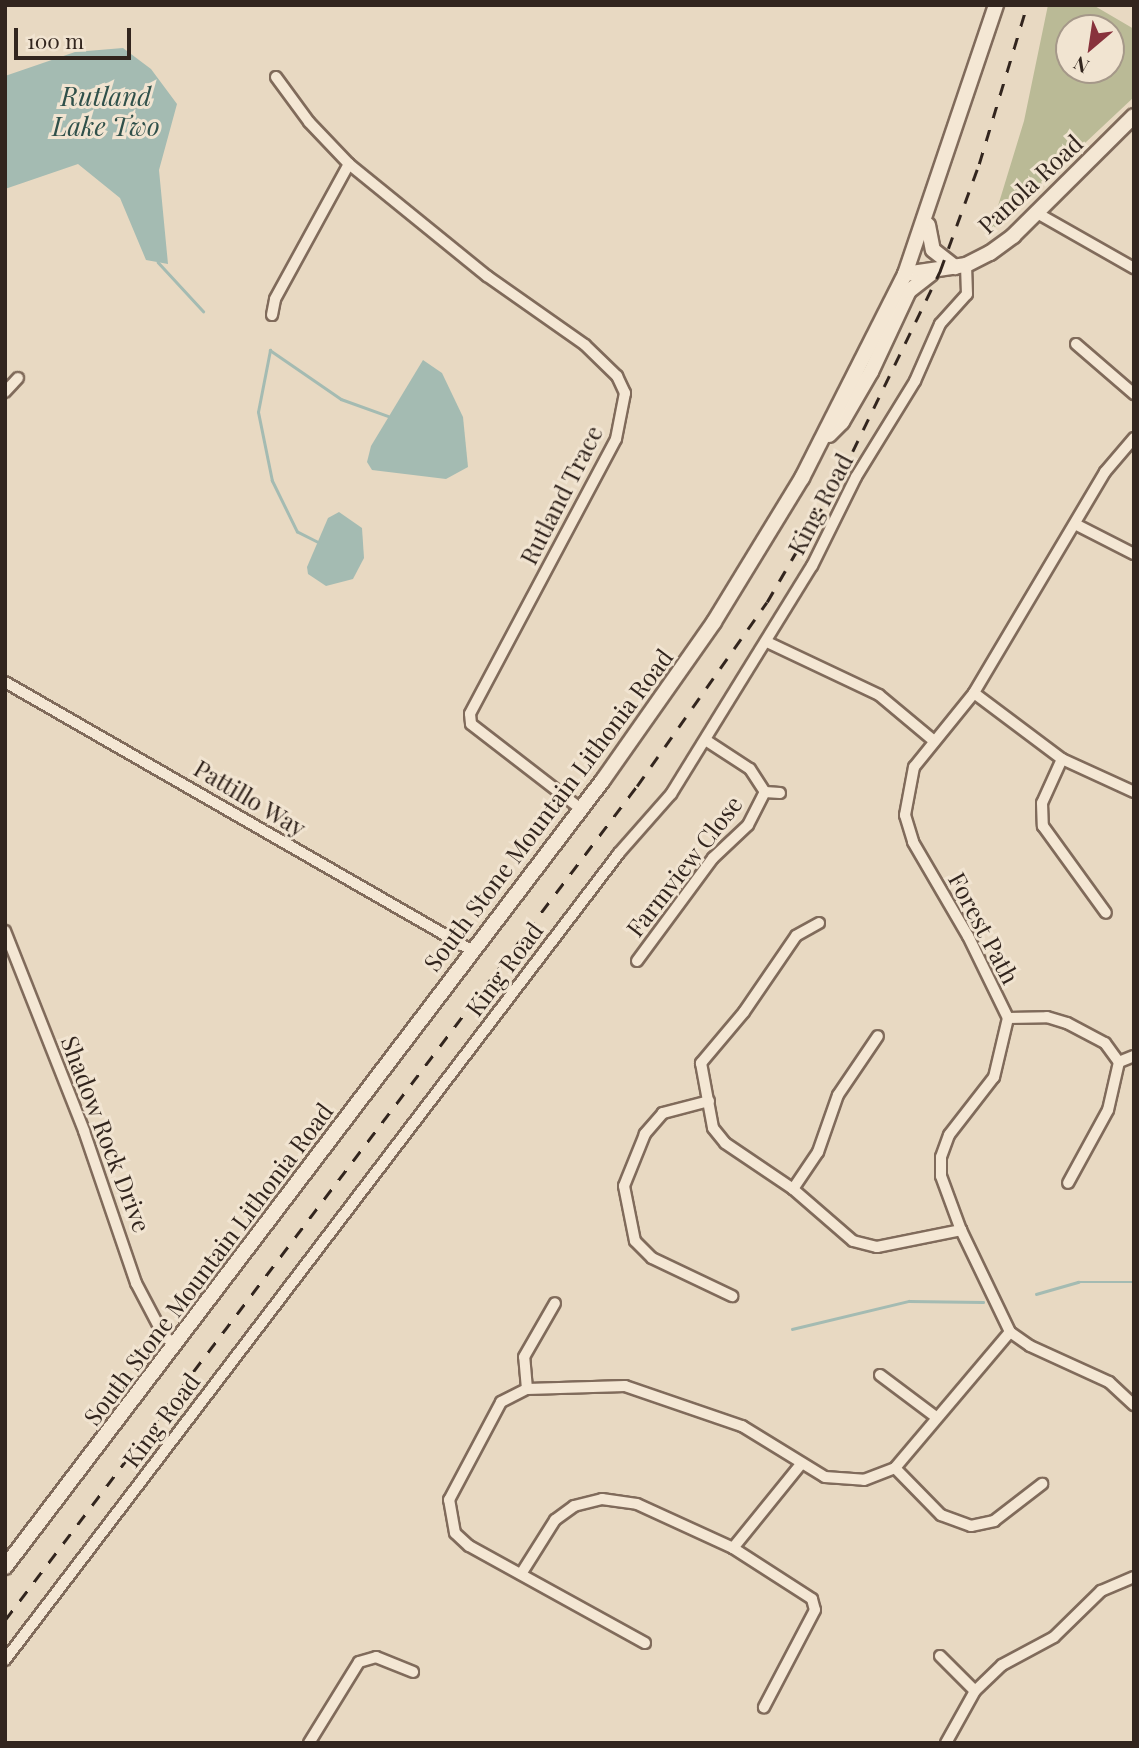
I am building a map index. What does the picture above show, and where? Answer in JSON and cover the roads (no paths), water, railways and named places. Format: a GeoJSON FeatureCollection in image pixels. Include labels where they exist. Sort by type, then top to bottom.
{"type":"FeatureCollection","features":[{"type":"Feature","properties":{"kind":"main road","name":"South Stone Mountain Lithonia Road"},"geometry":{"type":"LineString","coordinates":[[5,1567],[581,809],[708,631],[821,443],[905,274],[928,216],[995,6]]}},
{"type":"Feature","properties":{"kind":"main road","name":"Panola Road"},"geometry":{"type":"LineString","coordinates":[[905,274],[961,266],[1013,236],[1134,116]]}},
{"type":"Feature","properties":{"kind":"main road"},"geometry":{"type":"LineString","coordinates":[[928,216],[928,240],[933,250],[961,266]]}},
{"type":"Feature","properties":{"kind":"main road"},"geometry":{"type":"LineString","coordinates":[[821,443],[842,422],[859,394],[909,290],[933,272]]}},
{"type":"Feature","properties":{"kind":"street","name":"Rutland Trace"},"geometry":{"type":"LineString","coordinates":[[276,77],[309,122],[349,164],[487,276],[585,345],[617,376],[625,393],[616,439],[470,714],[471,724],[581,809]]}},
{"type":"Feature","properties":{"kind":"street"},"geometry":{"type":"LineString","coordinates":[[272,315],[275,299],[349,164]]}},
{"type":"Feature","properties":{"kind":"street"},"geometry":{"type":"LineString","coordinates":[[1037,213],[1134,268]]}},
{"type":"Feature","properties":{"kind":"street","name":"King Road"},"geometry":{"type":"LineString","coordinates":[[5,1660],[611,864],[671,793],[707,741],[812,566],[856,477],[915,381],[940,324],[967,294],[961,266]]}},
{"type":"Feature","properties":{"kind":"street"},"geometry":{"type":"LineString","coordinates":[[1076,344],[1134,394]]}},
{"type":"Feature","properties":{"kind":"street"},"geometry":{"type":"LineString","coordinates":[[5,392],[18,378]]}},
{"type":"Feature","properties":{"kind":"street","name":"Forest Path"},"geometry":{"type":"LineString","coordinates":[[1010,1332],[961,1230],[941,1176],[941,1157],[948,1136],[994,1077],[1008,1018],[968,936],[912,842],[905,815],[910,778],[934,741],[974,693],[1105,472],[1134,438]]}},
{"type":"Feature","properties":{"kind":"street"},"geometry":{"type":"LineString","coordinates":[[1075,524],[1134,554]]}},
{"type":"Feature","properties":{"kind":"street"},"geometry":{"type":"LineString","coordinates":[[766,642],[879,695],[934,741]]}},
{"type":"Feature","properties":{"kind":"street","name":"Pattillo Way"},"geometry":{"type":"LineString","coordinates":[[5,682],[473,951]]}},
{"type":"Feature","properties":{"kind":"street"},"geometry":{"type":"LineString","coordinates":[[974,693],[1062,759],[1134,792]]}},
{"type":"Feature","properties":{"kind":"street","name":"Farmview Close"},"geometry":{"type":"LineString","coordinates":[[637,961],[713,858],[748,825],[765,792],[750,769],[707,741]]}},
{"type":"Feature","properties":{"kind":"street"},"geometry":{"type":"LineString","coordinates":[[1062,759],[1042,803],[1043,826],[1106,913]]}},
{"type":"Feature","properties":{"kind":"street"},"geometry":{"type":"LineString","coordinates":[[765,792],[780,793]]}},
{"type":"Feature","properties":{"kind":"street"},"geometry":{"type":"LineString","coordinates":[[819,923],[796,936],[744,1012],[715,1041],[701,1063],[713,1128],[725,1143],[793,1189],[843,1235],[864,1245],[918,1241],[961,1230]]}},
{"type":"Feature","properties":{"kind":"street","name":"Shadow Rock Drive"},"geometry":{"type":"LineString","coordinates":[[5,931],[84,1131],[136,1283],[164,1336],[176,1345]]}},
{"type":"Feature","properties":{"kind":"street"},"geometry":{"type":"LineString","coordinates":[[1008,1018],[1047,1017],[1067,1023],[1105,1043],[1119,1062],[1108,1110],[1068,1182]]}},
{"type":"Feature","properties":{"kind":"street"},"geometry":{"type":"LineString","coordinates":[[793,1189],[818,1152],[838,1095],[878,1036]]}},
{"type":"Feature","properties":{"kind":"street"},"geometry":{"type":"LineString","coordinates":[[1119,1062],[1134,1056]]}},
{"type":"Feature","properties":{"kind":"street"},"geometry":{"type":"LineString","coordinates":[[709,1101],[663,1113],[645,1134],[624,1186],[635,1241],[652,1258],[732,1296]]}},
{"type":"Feature","properties":{"kind":"street"},"geometry":{"type":"LineString","coordinates":[[527,1389],[524,1357],[555,1303]]}},
{"type":"Feature","properties":{"kind":"street"},"geometry":{"type":"LineString","coordinates":[[645,1643],[469,1546],[455,1533],[448,1511],[453,1489],[500,1402],[527,1389],[625,1386],[742,1426],[801,1464],[844,1481],[864,1480],[895,1468],[1010,1332],[1030,1346],[1109,1382],[1134,1405]]}},
{"type":"Feature","properties":{"kind":"street"},"geometry":{"type":"LineString","coordinates":[[880,1375],[936,1417]]}},
{"type":"Feature","properties":{"kind":"street"},"geometry":{"type":"LineString","coordinates":[[733,1548],[801,1464]]}},
{"type":"Feature","properties":{"kind":"street"},"geometry":{"type":"LineString","coordinates":[[895,1468],[941,1515],[971,1526],[993,1521],[1042,1484]]}},
{"type":"Feature","properties":{"kind":"street"},"geometry":{"type":"LineString","coordinates":[[521,1574],[555,1520],[574,1506],[602,1499],[638,1504],[733,1548],[812,1599],[815,1610],[764,1707]]}},
{"type":"Feature","properties":{"kind":"street"},"geometry":{"type":"LineString","coordinates":[[946,1743],[975,1691],[1002,1665],[1054,1637],[1101,1591],[1134,1577]]}},
{"type":"Feature","properties":{"kind":"street"},"geometry":{"type":"LineString","coordinates":[[940,1656],[975,1691]]}},
{"type":"Feature","properties":{"kind":"street"},"geometry":{"type":"LineString","coordinates":[[309,1743],[359,1662],[376,1657],[413,1672]]}},
{"type":"Feature","properties":{"kind":"water","name":"Rutland Lake Two"},"geometry":{"type":"Polygon","coordinates":[[[123,48],[151,69],[177,104],[159,170],[168,264],[146,260],[120,198],[78,164],[5,189],[5,76],[75,52],[123,48]]]}},
{"type":"Feature","properties":{"kind":"water"},"geometry":{"type":"Polygon","coordinates":[[[423,360],[442,373],[463,417],[468,467],[446,479],[372,470],[367,462],[371,446],[423,360]]]}},
{"type":"Feature","properties":{"kind":"water"},"geometry":{"type":"Polygon","coordinates":[[[339,512],[362,528],[364,558],[353,579],[326,586],[308,574],[307,567],[328,518],[339,512]]]}},
{"type":"Feature","properties":{"kind":"waterway"},"geometry":{"type":"LineString","coordinates":[[158,262],[203,311]]}},
{"type":"Feature","properties":{"kind":"waterway"},"geometry":{"type":"LineString","coordinates":[[317,542],[297,532],[272,481],[258,412],[270,350],[341,399],[388,416]]}},
{"type":"Feature","properties":{"kind":"waterway"},"geometry":{"type":"LineString","coordinates":[[1036,1294],[1078,1282],[1134,1282]]}},
{"type":"Feature","properties":{"kind":"waterway"},"geometry":{"type":"LineString","coordinates":[[792,1329],[909,1301],[983,1302]]}},
{"type":"Feature","properties":{"kind":"railway"},"geometry":{"type":"LineString","coordinates":[[5,1620],[637,786],[767,602],[842,473],[940,271],[979,164],[1027,5]]}}]}
